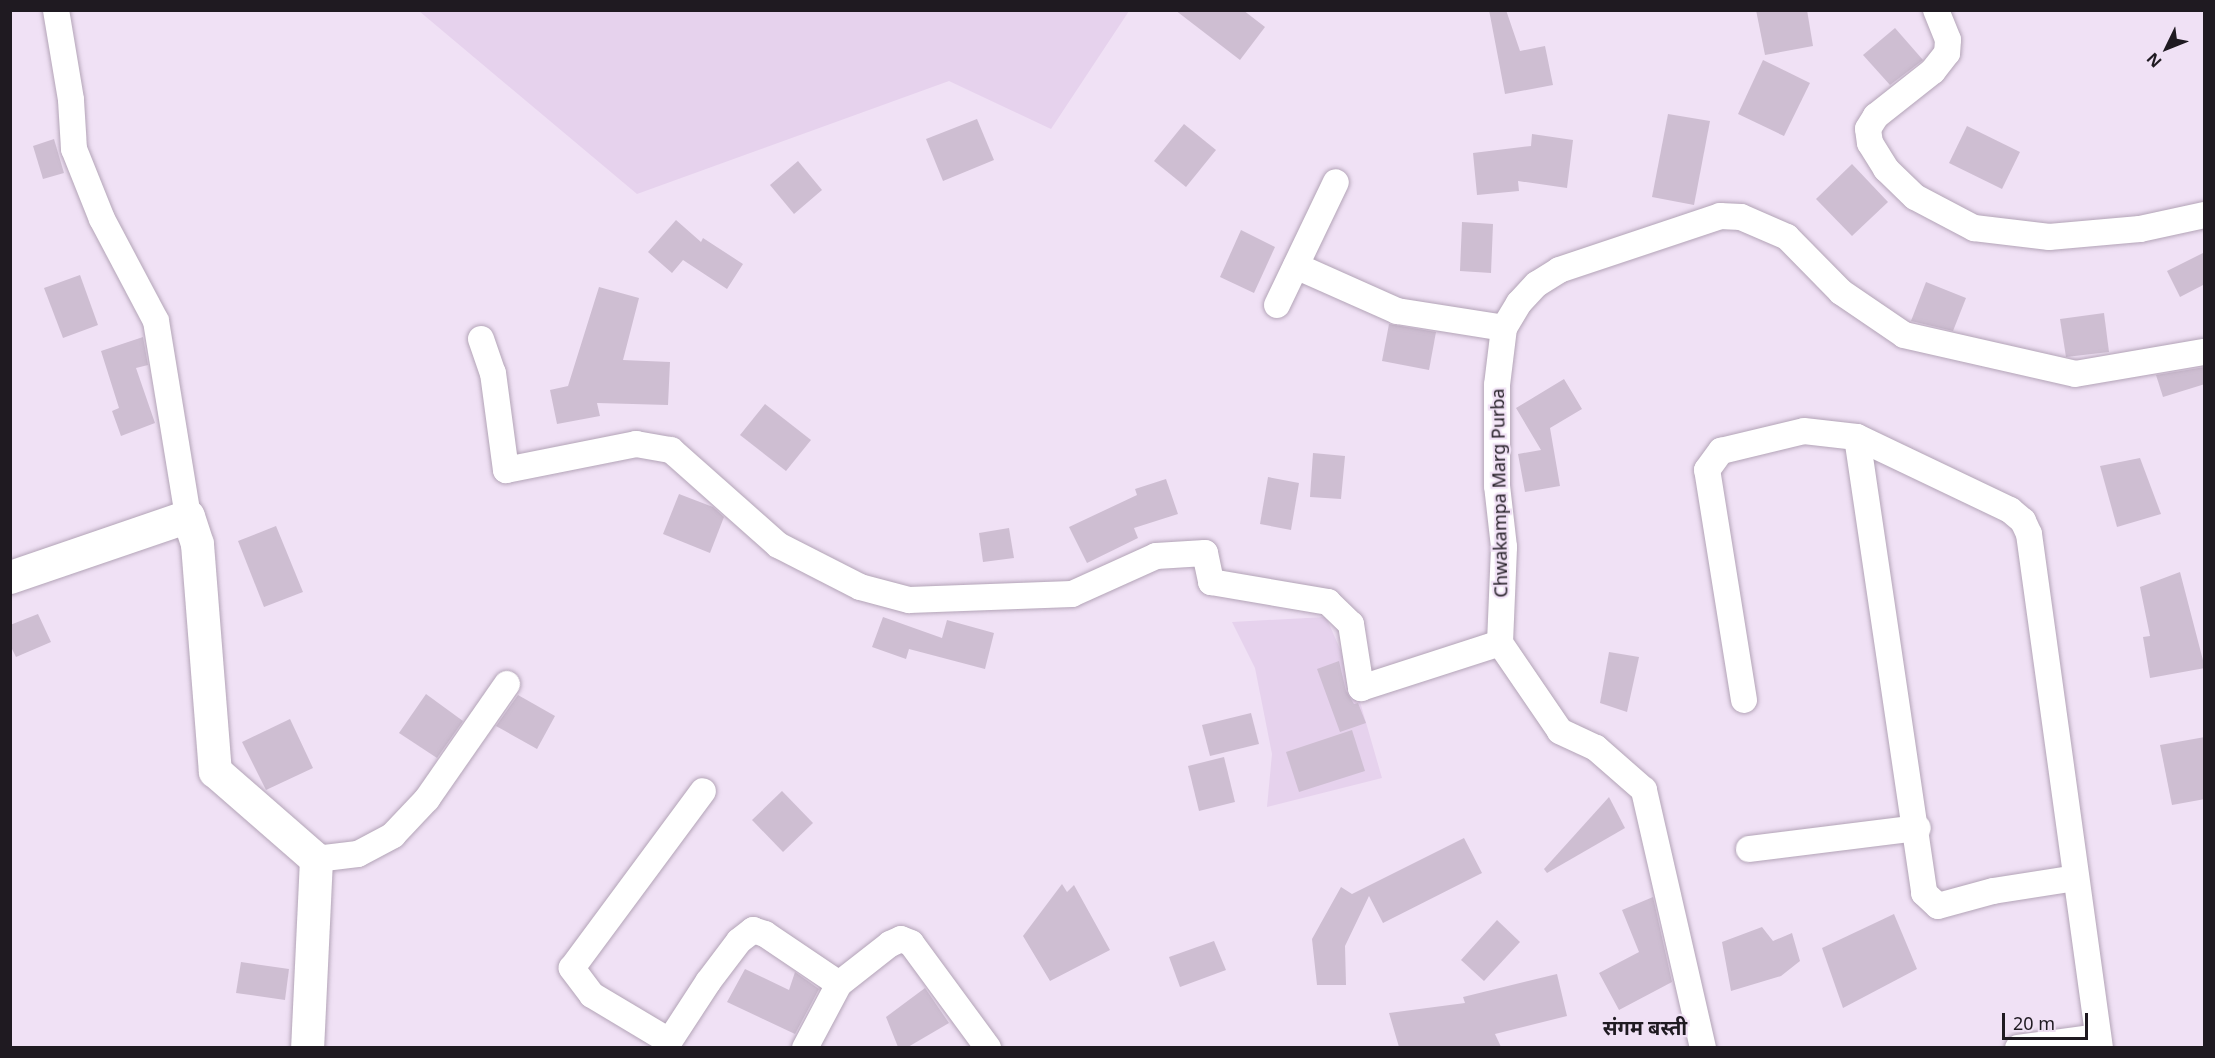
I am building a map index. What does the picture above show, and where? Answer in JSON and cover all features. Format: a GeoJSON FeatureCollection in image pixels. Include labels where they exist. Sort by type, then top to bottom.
{"type":"FeatureCollection","features":[{"type":"Feature","properties":{"kind":"street"},"geometry":{"type":"LineString","coordinates":[[56,10],[71,100],[74,149],[102,219],[156,321],[188,516],[198,556],[215,771],[316,858],[358,854],[393,835],[427,799],[507,684]]}},
{"type":"Feature","properties":{"kind":"street"},"geometry":{"type":"LineString","coordinates":[[1936,10],[1948,40],[1947,53],[1933,71],[1876,116],[1868,129],[1870,143],[1886,169],[1915,198],[1974,228],[2049,237],[2140,229],[2205,215]]}},
{"type":"Feature","properties":{"kind":"street"},"geometry":{"type":"LineString","coordinates":[[1277,305],[1336,182]]}},
{"type":"Feature","properties":{"kind":"street","name":"Chwakampa Marg Purba"},"geometry":{"type":"LineString","coordinates":[[1500,644],[1504,547],[1497,486],[1497,385],[1504,328],[1531,290],[1559,270],[1720,216],[1741,217],[1787,237],[1841,292],[1904,335],[2075,374],[2205,352]]}},
{"type":"Feature","properties":{"kind":"street"},"geometry":{"type":"LineString","coordinates":[[1296,266],[1397,311],[1504,328]]}},
{"type":"Feature","properties":{"kind":"street"},"geometry":{"type":"LineString","coordinates":[[481,339],[493,373],[506,470],[636,444],[671,450],[778,545],[860,587],[909,600],[1072,594],[1156,556],[1204,553],[1211,582],[1328,602],[1351,624],[1361,688],[1500,644],[1560,731],[1596,748],[1644,790],[1703,1047]]}},
{"type":"Feature","properties":{"kind":"street"},"geometry":{"type":"LineString","coordinates":[[1744,700],[1707,470],[1721,451],[1804,431],[1857,437],[2010,510],[2026,527],[2099,1042],[2018,1047]]}},
{"type":"Feature","properties":{"kind":"street"},"geometry":{"type":"LineString","coordinates":[[1857,437],[1918,828],[1924,893],[1938,906],[1993,891],[2076,878]]}},
{"type":"Feature","properties":{"kind":"street"},"geometry":{"type":"LineString","coordinates":[[10,577],[188,516]]}},
{"type":"Feature","properties":{"kind":"street"},"geometry":{"type":"LineString","coordinates":[[703,791],[572,968],[591,995],[667,1044],[708,982],[739,941],[753,930],[765,934],[839,984]]}},
{"type":"Feature","properties":{"kind":"street"},"geometry":{"type":"LineString","coordinates":[[1749,849],[1918,828]]}},
{"type":"Feature","properties":{"kind":"street"},"geometry":{"type":"LineString","coordinates":[[307,1047],[316,858]]}},
{"type":"Feature","properties":{"kind":"street"},"geometry":{"type":"LineString","coordinates":[[805,1047],[839,984],[850,980],[890,944],[901,939],[911,943],[988,1047]]}},
{"type":"Feature","properties":{"kind":"shaded area"},"geometry":{"type":"Polygon","coordinates":[[[419,11],[1129,11],[1051,129],[949,81],[637,194],[419,11]]]}},
{"type":"Feature","properties":{"kind":"shaded area"},"geometry":{"type":"Polygon","coordinates":[[[1326,617],[1354,681],[1382,778],[1267,807],[1272,754],[1255,668],[1232,622],[1326,617]]]}},
{"type":"Feature","properties":{"kind":"building"},"geometry":{"type":"Polygon","coordinates":[[[1175,10],[1243,10],[1265,27],[1240,60],[1175,10]]]}},
{"type":"Feature","properties":{"kind":"building"},"geometry":{"type":"Polygon","coordinates":[[[1489,10],[1506,10],[1520,51],[1545,46],[1553,85],[1505,94],[1489,10]]]}},
{"type":"Feature","properties":{"kind":"building"},"geometry":{"type":"Polygon","coordinates":[[[1756,10],[1807,10],[1813,46],[1765,55],[1756,10]]]}},
{"type":"Feature","properties":{"kind":"building"},"geometry":{"type":"Polygon","coordinates":[[[1895,28],[1923,60],[1890,85],[1863,55],[1895,28]]]}},
{"type":"Feature","properties":{"kind":"building"},"geometry":{"type":"Polygon","coordinates":[[[1763,60],[1810,83],[1784,136],[1738,114],[1763,60]]]}},
{"type":"Feature","properties":{"kind":"building"},"geometry":{"type":"Polygon","coordinates":[[[1668,114],[1710,121],[1694,205],[1652,197],[1668,114]]]}},
{"type":"Feature","properties":{"kind":"building"},"geometry":{"type":"Polygon","coordinates":[[[977,119],[994,160],[943,181],[926,139],[977,119]]]}},
{"type":"Feature","properties":{"kind":"building"},"geometry":{"type":"Polygon","coordinates":[[[1184,124],[1216,150],[1186,187],[1154,161],[1184,124]]]}},
{"type":"Feature","properties":{"kind":"building"},"geometry":{"type":"Polygon","coordinates":[[[1967,126],[2020,152],[2002,189],[1949,163],[1967,126]]]}},
{"type":"Feature","properties":{"kind":"building"},"geometry":{"type":"Polygon","coordinates":[[[1532,134],[1573,140],[1567,188],[1518,181],[1519,191],[1477,195],[1473,153],[1531,146],[1532,134]]]}},
{"type":"Feature","properties":{"kind":"building"},"geometry":{"type":"Polygon","coordinates":[[[54,139],[64,173],[43,179],[33,146],[54,139]]]}},
{"type":"Feature","properties":{"kind":"building"},"geometry":{"type":"Polygon","coordinates":[[[798,161],[822,190],[794,214],[770,185],[798,161]]]}},
{"type":"Feature","properties":{"kind":"building"},"geometry":{"type":"Polygon","coordinates":[[[1852,164],[1888,202],[1852,236],[1816,199],[1852,164]]]}},
{"type":"Feature","properties":{"kind":"building"},"geometry":{"type":"Polygon","coordinates":[[[676,220],[701,242],[703,238],[743,264],[727,289],[683,260],[672,273],[648,252],[676,220]]]}},
{"type":"Feature","properties":{"kind":"building"},"geometry":{"type":"Polygon","coordinates":[[[1462,222],[1493,224],[1491,273],[1460,271],[1462,222]]]}},
{"type":"Feature","properties":{"kind":"building"},"geometry":{"type":"Polygon","coordinates":[[[1241,230],[1275,247],[1254,293],[1220,277],[1241,230]]]}},
{"type":"Feature","properties":{"kind":"building"},"geometry":{"type":"Polygon","coordinates":[[[2205,252],[2205,284],[2180,297],[2167,271],[2205,252]]]}},
{"type":"Feature","properties":{"kind":"building"},"geometry":{"type":"Polygon","coordinates":[[[80,275],[98,325],[63,338],[44,288],[80,275]]]}},
{"type":"Feature","properties":{"kind":"building"},"geometry":{"type":"Polygon","coordinates":[[[1926,282],[1966,298],[1953,331],[1911,321],[1926,282]]]}},
{"type":"Feature","properties":{"kind":"building"},"geometry":{"type":"Polygon","coordinates":[[[599,287],[639,298],[623,360],[670,362],[668,405],[597,403],[600,416],[557,424],[550,390],[568,386],[599,287]]]}},
{"type":"Feature","properties":{"kind":"building"},"geometry":{"type":"Polygon","coordinates":[[[2104,313],[2109,352],[2066,357],[2060,319],[2104,313]]]}},
{"type":"Feature","properties":{"kind":"building"},"geometry":{"type":"Polygon","coordinates":[[[1389,324],[1436,332],[1429,370],[1382,361],[1389,324]]]}},
{"type":"Feature","properties":{"kind":"building"},"geometry":{"type":"Polygon","coordinates":[[[143,337],[148,365],[136,368],[155,423],[121,436],[112,411],[119,408],[101,351],[143,337]]]}},
{"type":"Feature","properties":{"kind":"building"},"geometry":{"type":"Polygon","coordinates":[[[2205,367],[2205,384],[2163,397],[2156,375],[2205,367]]]}},
{"type":"Feature","properties":{"kind":"building"},"geometry":{"type":"Polygon","coordinates":[[[1564,379],[1582,409],[1550,428],[1560,486],[1525,492],[1518,454],[1541,450],[1516,408],[1564,379]]]}},
{"type":"Feature","properties":{"kind":"building"},"geometry":{"type":"Polygon","coordinates":[[[765,404],[811,440],[786,471],[740,435],[765,404]]]}},
{"type":"Feature","properties":{"kind":"building"},"geometry":{"type":"Polygon","coordinates":[[[1313,453],[1345,456],[1341,499],[1310,497],[1313,453]]]}},
{"type":"Feature","properties":{"kind":"building"},"geometry":{"type":"Polygon","coordinates":[[[2140,458],[2161,514],[2117,527],[2100,466],[2140,458]]]}},
{"type":"Feature","properties":{"kind":"building"},"geometry":{"type":"Polygon","coordinates":[[[1268,477],[1299,483],[1291,530],[1260,524],[1268,477]]]}},
{"type":"Feature","properties":{"kind":"building"},"geometry":{"type":"Polygon","coordinates":[[[1166,479],[1178,514],[1134,528],[1138,538],[1087,563],[1069,527],[1137,495],[1135,489],[1166,479]]]}},
{"type":"Feature","properties":{"kind":"building"},"geometry":{"type":"Polygon","coordinates":[[[679,494],[713,507],[724,517],[710,553],[663,534],[679,494]]]}},
{"type":"Feature","properties":{"kind":"building"},"geometry":{"type":"Polygon","coordinates":[[[276,526],[303,592],[264,607],[238,541],[276,526]]]}},
{"type":"Feature","properties":{"kind":"building"},"geometry":{"type":"Polygon","coordinates":[[[1009,528],[1014,558],[983,562],[979,533],[1009,528]]]}},
{"type":"Feature","properties":{"kind":"building"},"geometry":{"type":"Polygon","coordinates":[[[2180,572],[2205,668],[2150,678],[2143,637],[2150,636],[2140,587],[2180,572]]]}},
{"type":"Feature","properties":{"kind":"building"},"geometry":{"type":"Polygon","coordinates":[[[38,614],[51,642],[16,657],[10,645],[10,625],[38,614]]]}},
{"type":"Feature","properties":{"kind":"building"},"geometry":{"type":"Polygon","coordinates":[[[883,617],[942,638],[947,620],[994,633],[985,669],[909,649],[906,659],[872,647],[883,617]]]}},
{"type":"Feature","properties":{"kind":"building"},"geometry":{"type":"Polygon","coordinates":[[[1609,652],[1639,657],[1627,712],[1600,703],[1609,652]]]}},
{"type":"Feature","properties":{"kind":"building"},"geometry":{"type":"Polygon","coordinates":[[[1339,661],[1346,691],[1354,704],[1358,703],[1366,723],[1340,732],[1317,669],[1339,661]]]}},
{"type":"Feature","properties":{"kind":"building"},"geometry":{"type":"Polygon","coordinates":[[[426,694],[463,721],[437,758],[399,733],[426,694]]]}},
{"type":"Feature","properties":{"kind":"building"},"geometry":{"type":"Polygon","coordinates":[[[518,695],[555,716],[537,749],[496,726],[518,695]]]}},
{"type":"Feature","properties":{"kind":"building"},"geometry":{"type":"Polygon","coordinates":[[[1251,713],[1259,744],[1210,756],[1202,725],[1251,713]]]}},
{"type":"Feature","properties":{"kind":"building"},"geometry":{"type":"Polygon","coordinates":[[[290,719],[313,768],[266,790],[242,742],[290,719]]]}},
{"type":"Feature","properties":{"kind":"building"},"geometry":{"type":"Polygon","coordinates":[[[1352,730],[1365,771],[1299,792],[1286,752],[1352,730]]]}},
{"type":"Feature","properties":{"kind":"building"},"geometry":{"type":"Polygon","coordinates":[[[2205,737],[2205,799],[2172,805],[2160,745],[2205,737]]]}},
{"type":"Feature","properties":{"kind":"building"},"geometry":{"type":"Polygon","coordinates":[[[1224,757],[1235,802],[1199,811],[1188,766],[1224,757]]]}},
{"type":"Feature","properties":{"kind":"building"},"geometry":{"type":"Polygon","coordinates":[[[782,791],[813,823],[783,852],[752,820],[782,791]]]}},
{"type":"Feature","properties":{"kind":"building"},"geometry":{"type":"Polygon","coordinates":[[[1609,797],[1625,828],[1547,873],[1544,869],[1609,797]]]}},
{"type":"Feature","properties":{"kind":"building"},"geometry":{"type":"Polygon","coordinates":[[[1464,838],[1482,873],[1383,923],[1369,896],[1345,946],[1346,985],[1317,985],[1312,939],[1341,887],[1352,894],[1464,838]]]}},
{"type":"Feature","properties":{"kind":"building"},"geometry":{"type":"Polygon","coordinates":[[[1062,884],[1067,892],[1074,885],[1110,950],[1050,981],[1023,936],[1062,884]]]}},
{"type":"Feature","properties":{"kind":"building"},"geometry":{"type":"Polygon","coordinates":[[[1653,897],[1672,982],[1619,1010],[1599,973],[1639,952],[1622,910],[1653,897]]]}},
{"type":"Feature","properties":{"kind":"building"},"geometry":{"type":"Polygon","coordinates":[[[1894,914],[1917,969],[1843,1008],[1822,948],[1894,914]]]}},
{"type":"Feature","properties":{"kind":"building"},"geometry":{"type":"Polygon","coordinates":[[[1497,920],[1520,942],[1484,981],[1461,960],[1497,920]]]}},
{"type":"Feature","properties":{"kind":"building"},"geometry":{"type":"Polygon","coordinates":[[[1762,927],[1773,941],[1792,933],[1800,961],[1781,976],[1731,991],[1722,942],[1762,927]]]}},
{"type":"Feature","properties":{"kind":"building"},"geometry":{"type":"Polygon","coordinates":[[[1214,941],[1226,970],[1180,987],[1169,957],[1214,941]]]}},
{"type":"Feature","properties":{"kind":"building"},"geometry":{"type":"Polygon","coordinates":[[[241,962],[289,969],[285,1000],[236,993],[241,962]]]}},
{"type":"Feature","properties":{"kind":"building"},"geometry":{"type":"Polygon","coordinates":[[[745,969],[789,990],[795,972],[819,989],[795,1034],[727,1002],[745,969]]]}},
{"type":"Feature","properties":{"kind":"building"},"geometry":{"type":"Polygon","coordinates":[[[1557,974],[1567,1016],[1495,1034],[1501,1047],[1399,1047],[1389,1013],[1465,1003],[1463,997],[1557,974]]]}},
{"type":"Feature","properties":{"kind":"building"},"geometry":{"type":"Polygon","coordinates":[[[925,988],[949,1023],[908,1047],[898,1047],[886,1017],[925,988]]]}},
{"type":"Feature","properties":{"kind":"district","name":"संगम बस्ती"},"geometry":{"type":"Point","coordinates":[1645,1027]}}]}
